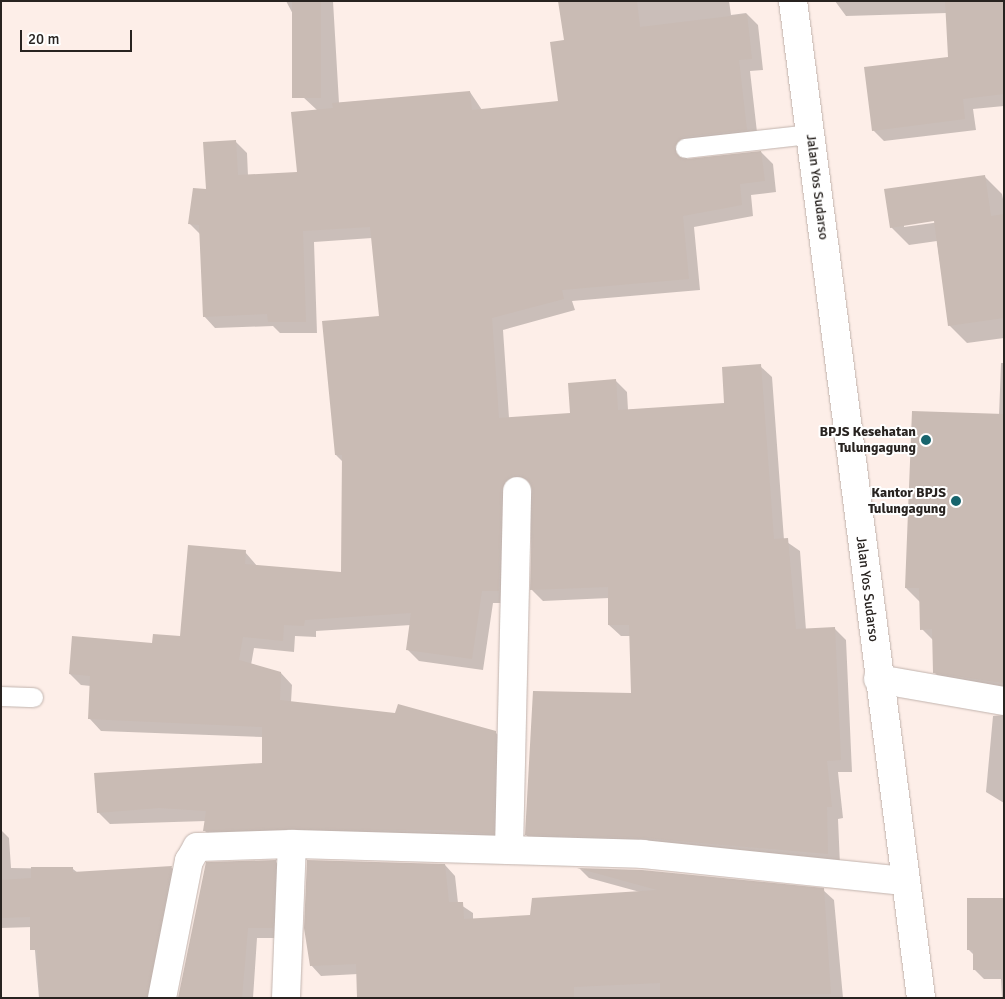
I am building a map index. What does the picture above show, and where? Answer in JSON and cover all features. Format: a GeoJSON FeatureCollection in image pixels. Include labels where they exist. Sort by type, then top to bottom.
{"type":"FeatureCollection","features":[{"type":"Feature","properties":{"kind":"main road","name":"Jalan Yos Sudarso"},"geometry":{"type":"LineString","coordinates":[[793,1],[878,679],[921,998]]}},
{"type":"Feature","properties":{"kind":"main road"},"geometry":{"type":"LineString","coordinates":[[509,850],[518,491]]}},
{"type":"Feature","properties":{"kind":"main road"},"geometry":{"type":"LineString","coordinates":[[878,679],[1004,701]]}},
{"type":"Feature","properties":{"kind":"main road"},"geometry":{"type":"LineString","coordinates":[[286,998],[292,844]]}},
{"type":"Feature","properties":{"kind":"main road"},"geometry":{"type":"LineString","coordinates":[[162,998],[189,861],[197,848],[292,844],[643,854],[905,881]]}},
{"type":"Feature","properties":{"kind":"lane"},"geometry":{"type":"LineString","coordinates":[[685,148],[810,134]]}},
{"type":"Feature","properties":{"kind":"lane"},"geometry":{"type":"LineString","coordinates":[[1,696],[33,697]]}},
{"type":"Feature","properties":{"kind":"building"},"geometry":{"type":"Polygon","coordinates":[[[292,1],[321,1],[321,98],[292,98],[292,1]]]}},
{"type":"Feature","properties":{"kind":"building"},"geometry":{"type":"Polygon","coordinates":[[[558,1],[637,1],[640,27],[747,14],[752,59],[739,60],[747,130],[683,137],[674,149],[686,159],[761,151],[765,181],[740,184],[742,205],[683,216],[689,279],[562,290],[564,299],[492,318],[499,418],[570,413],[568,383],[616,379],[618,410],[724,403],[722,367],[761,364],[774,539],[788,538],[796,629],[835,627],[841,760],[827,761],[832,807],[827,807],[828,854],[645,838],[525,835],[533,691],[631,693],[629,625],[608,625],[608,587],[530,590],[533,491],[530,483],[518,475],[509,478],[501,490],[499,591],[482,591],[472,659],[406,650],[411,613],[305,620],[304,626],[284,625],[283,641],[243,637],[239,660],[281,672],[280,700],[395,713],[398,704],[496,731],[494,834],[442,830],[203,831],[206,811],[159,808],[97,813],[94,773],[262,763],[262,727],[88,719],[90,676],[69,674],[72,636],[152,643],[153,634],[180,636],[188,545],[246,550],[245,564],[341,572],[342,455],[335,455],[322,321],[379,316],[370,227],[303,231],[306,322],[268,322],[267,314],[203,317],[199,225],[188,224],[193,188],[206,189],[203,142],[236,140],[238,175],[297,172],[291,112],[333,108],[332,103],[470,91],[472,110],[558,101],[550,42],[564,40],[558,1]]]}},
{"type":"Feature","properties":{"kind":"building"},"geometry":{"type":"Polygon","coordinates":[[[945,1],[1004,1],[1004,94],[963,99],[965,119],[872,131],[864,67],[948,57],[945,1]]]}},
{"type":"Feature","properties":{"kind":"building"},"geometry":{"type":"Polygon","coordinates":[[[985,175],[991,216],[1004,214],[1004,318],[948,326],[934,221],[890,228],[884,189],[985,175]]]}},
{"type":"Feature","properties":{"kind":"building","name":"Kantor BPJS Tulungagung"},"geometry":{"type":"Polygon","coordinates":[[[912,411],[1004,414],[1004,683],[933,673],[932,629],[920,630],[919,588],[905,588],[912,411]]]}},
{"type":"Feature","properties":{"kind":"building"},"geometry":{"type":"Polygon","coordinates":[[[276,860],[273,928],[248,928],[242,998],[178,998],[206,862],[276,860]]]}},
{"type":"Feature","properties":{"kind":"building"},"geometry":{"type":"Polygon","coordinates":[[[307,860],[445,864],[449,902],[463,902],[464,919],[530,915],[532,898],[657,890],[577,868],[642,870],[824,888],[831,994],[660,998],[660,983],[574,987],[574,998],[357,998],[356,964],[310,966],[304,928],[307,860]]]}},
{"type":"Feature","properties":{"kind":"building"},"geometry":{"type":"Polygon","coordinates":[[[172,866],[147,998],[40,998],[37,950],[30,950],[30,917],[1,918],[1,880],[31,878],[31,867],[73,867],[73,872],[172,866]]]}},
{"type":"Feature","properties":{"kind":"building"},"geometry":{"type":"Polygon","coordinates":[[[967,898],[1004,898],[1004,970],[973,970],[973,950],[967,950],[967,898]]]}},
{"type":"Feature","properties":{"kind":"place","name":"BPJS Kesehatan Tulungagung"},"geometry":{"type":"Point","coordinates":[926,440]}},
{"type":"Feature","properties":{"kind":"place","name":"Kantor BPJS Tulungagung"},"geometry":{"type":"Point","coordinates":[956,501]}}]}
